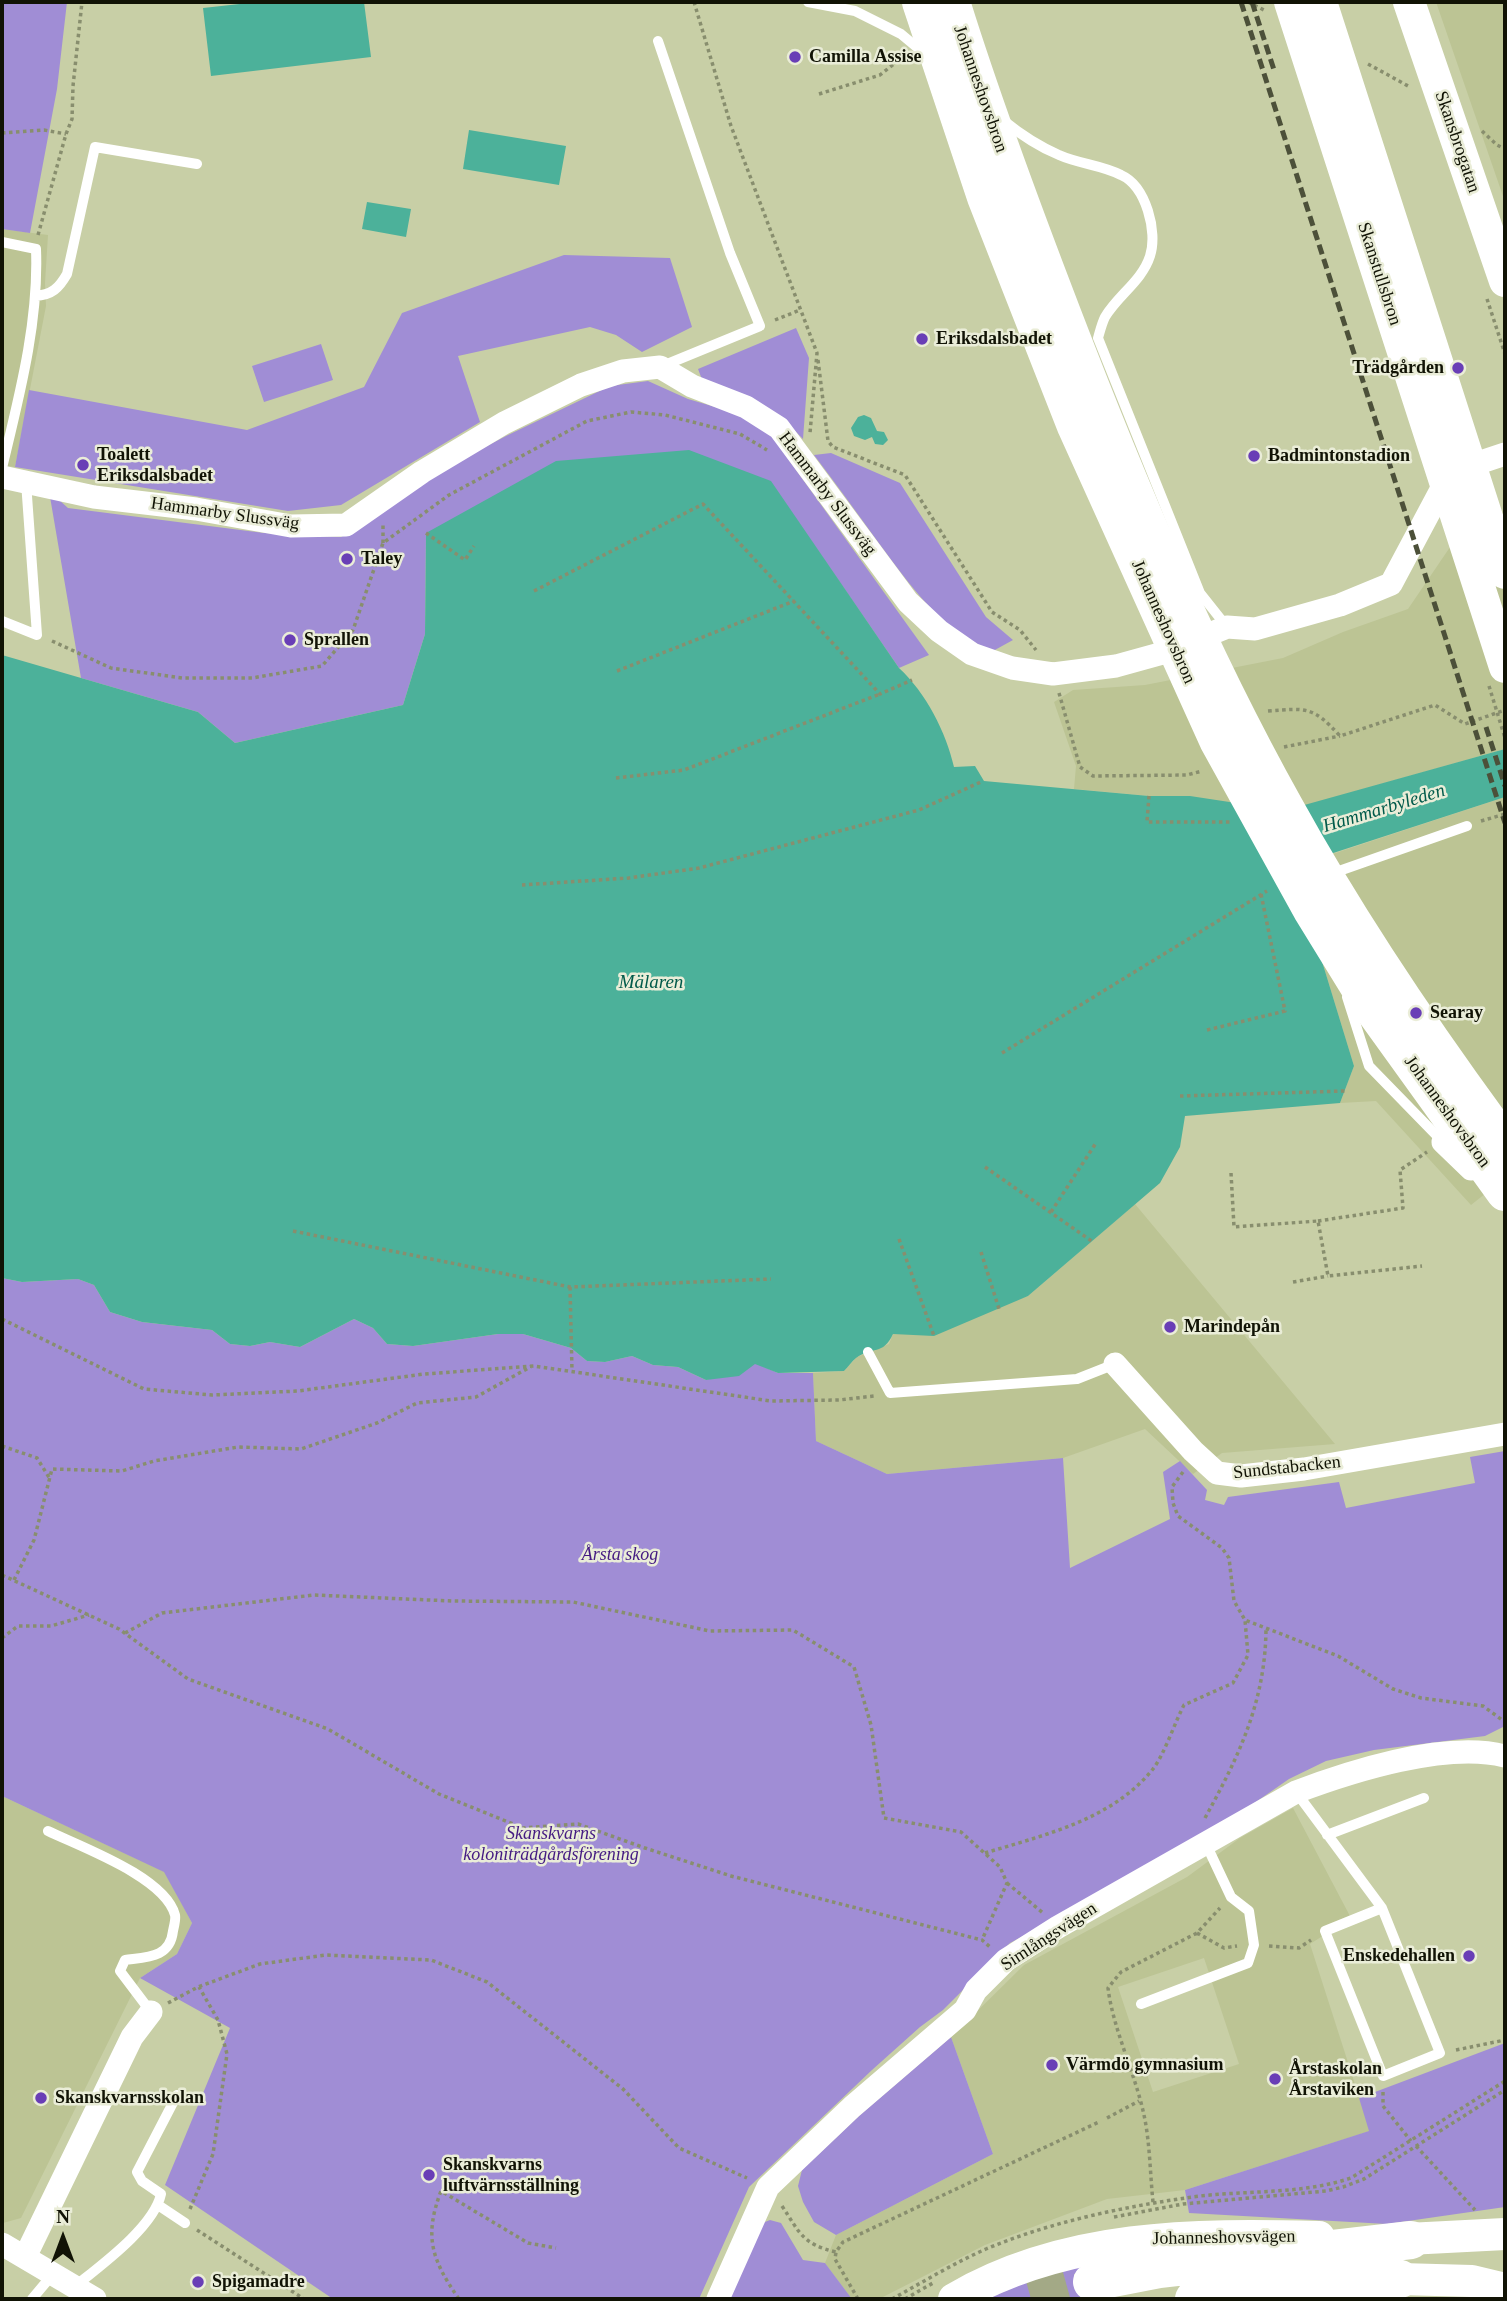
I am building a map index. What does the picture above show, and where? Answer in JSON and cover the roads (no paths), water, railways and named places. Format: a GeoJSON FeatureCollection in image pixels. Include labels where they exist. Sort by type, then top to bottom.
{"type":"FeatureCollection","features":[{"type":"Feature","properties":{"kind":"highway","name":"Johanneshovsbron"},"geometry":{"type":"LineString","coordinates":[[921,2],[986,197],[1076,426],[1218,740],[1291,874],[1371,1006],[1505,1192]]}},
{"type":"Feature","properties":{"kind":"highway","name":"Johanneshovsbron"},"geometry":{"type":"LineString","coordinates":[[951,2],[1015,189],[1101,413],[1196,633],[1284,807],[1337,895],[1393,986],[1445,1063],[1505,1144]]}},
{"type":"Feature","properties":{"kind":"highway"},"geometry":{"type":"LineString","coordinates":[[1092,2282],[1159,2269],[1411,2240]]}},
{"type":"Feature","properties":{"kind":"highway"},"geometry":{"type":"LineString","coordinates":[[1194,2299],[1311,2280],[1399,2279]]}},
{"type":"Feature","properties":{"kind":"main road","name":"Skanstullsbron"},"geometry":{"type":"LineString","coordinates":[[1321,2],[1505,573]]}},
{"type":"Feature","properties":{"kind":"main road","name":"Skansbrogatan"},"geometry":{"type":"LineString","coordinates":[[1409,2],[1505,281]]}},
{"type":"Feature","properties":{"kind":"main road","name":"Skanstullsbron"},"geometry":{"type":"LineString","coordinates":[[1281,8],[1505,667]]}},
{"type":"Feature","properties":{"kind":"main road","name":"Johanneshovsvägen"},"geometry":{"type":"LineString","coordinates":[[954,2299],[1011,2272],[1057,2256],[1132,2241],[1274,2236],[1411,2240],[1505,2234]]}},
{"type":"Feature","properties":{"kind":"main road"},"geometry":{"type":"LineString","coordinates":[[1321,2299],[1399,2279],[1472,2281],[1505,2289]]}},
{"type":"Feature","properties":{"kind":"street","name":"Hammarby Slussväg"},"geometry":{"type":"LineString","coordinates":[[2,477],[94,497],[196,509],[291,526],[346,525],[422,472],[504,423],[581,385],[623,371],[660,367],[692,386],[746,407],[779,428],[908,602],[939,631],[972,654],[1012,668],[1053,674],[1128,663],[1163,653],[1227,627],[1255,629],[1340,605],[1391,584],[1440,492],[1484,461],[1505,454]]}},
{"type":"Feature","properties":{"kind":"street"},"geometry":{"type":"LineString","coordinates":[[1443,1142],[1505,1201]]}},
{"type":"Feature","properties":{"kind":"street","name":"Sundstabacken"},"geometry":{"type":"LineString","coordinates":[[1115,1364],[1217,1474],[1241,1476],[1304,1468],[1505,1434]]}},
{"type":"Feature","properties":{"kind":"street","name":"Simlångsvägen"},"geometry":{"type":"LineString","coordinates":[[718,2299],[768,2187],[852,2107],[965,2010],[976,1990],[1006,1961],[1058,1927],[1296,1792],[1335,1777],[1427,1756],[1475,1752],[1505,1756]]}},
{"type":"Feature","properties":{"kind":"street"},"geometry":{"type":"LineString","coordinates":[[95,2299],[53,2274],[11,2255],[132,2037],[151,2012]]}},
{"type":"Feature","properties":{"kind":"lane"},"geometry":{"type":"LineString","coordinates":[[808,2],[855,11],[901,34],[1014,130],[1060,156],[1124,175],[1140,194],[1149,213],[1152,233],[1150,256],[1136,281],[1105,318],[1098,338],[1200,593],[1227,627]]}},
{"type":"Feature","properties":{"kind":"lane"},"geometry":{"type":"LineString","coordinates":[[658,41],[730,253],[760,326],[660,367]]}},
{"type":"Feature","properties":{"kind":"lane"},"geometry":{"type":"LineString","coordinates":[[35,296],[47,295],[59,287],[67,274],[95,147],[197,164]]}},
{"type":"Feature","properties":{"kind":"lane"},"geometry":{"type":"LineString","coordinates":[[2,242],[36,248],[37,285],[18,401],[2,468]]}},
{"type":"Feature","properties":{"kind":"lane"},"geometry":{"type":"LineString","coordinates":[[2,621],[37,635],[26,482]]}},
{"type":"Feature","properties":{"kind":"lane"},"geometry":{"type":"LineString","coordinates":[[1339,974],[1317,909],[1339,871],[1467,826]]}},
{"type":"Feature","properties":{"kind":"lane"},"geometry":{"type":"LineString","coordinates":[[1343,987],[1369,1066],[1443,1142]]}},
{"type":"Feature","properties":{"kind":"lane"},"geometry":{"type":"LineString","coordinates":[[868,1352],[890,1394],[1077,1379],[1115,1364]]}},
{"type":"Feature","properties":{"kind":"lane"},"geometry":{"type":"LineString","coordinates":[[1296,1792],[1382,1908],[1440,2053],[1383,2076],[1325,1931],[1382,1908]]}},
{"type":"Feature","properties":{"kind":"lane"},"geometry":{"type":"LineString","coordinates":[[1327,1835],[1423,1798]]}},
{"type":"Feature","properties":{"kind":"lane"},"geometry":{"type":"LineString","coordinates":[[48,1831],[140,1875],[164,1897],[175,1916],[169,1948],[158,1955],[125,1961],[120,1971],[151,2012]]}},
{"type":"Feature","properties":{"kind":"lane"},"geometry":{"type":"LineString","coordinates":[[1141,2004],[1248,1963],[1254,1945],[1249,1911],[1231,1897],[1196,1849]]}},
{"type":"Feature","properties":{"kind":"lane"},"geometry":{"type":"LineString","coordinates":[[74,2287],[129,2241],[158,2205],[161,2194],[142,2181],[138,2172],[177,2095]]}},
{"type":"Feature","properties":{"kind":"lane"},"geometry":{"type":"LineString","coordinates":[[158,2205],[185,2223]]}},
{"type":"Feature","properties":{"kind":"lane"},"geometry":{"type":"LineString","coordinates":[[32,2299],[53,2274]]}},
{"type":"Feature","properties":{"kind":"water"},"geometry":{"type":"Polygon","coordinates":[[[258,2],[364,2],[371,57],[211,76],[203,8],[258,2]]]}},
{"type":"Feature","properties":{"kind":"water"},"geometry":{"type":"Polygon","coordinates":[[[469,130],[566,146],[559,185],[463,169],[469,130]]]}},
{"type":"Feature","properties":{"kind":"water"},"geometry":{"type":"Polygon","coordinates":[[[367,202],[411,209],[406,237],[362,229],[367,202]]]}},
{"type":"Feature","properties":{"kind":"water"},"geometry":{"type":"Polygon","coordinates":[[[864,415],[871,418],[877,431],[884,432],[888,440],[883,445],[875,444],[872,437],[865,440],[854,436],[851,428],[858,417],[864,415]]]}},
{"type":"Feature","properties":{"kind":"water","name":"Mälaren"},"geometry":{"type":"Polygon","coordinates":[[[689,450],[771,481],[899,668],[926,701],[946,740],[954,767],[975,766],[984,781],[1149,796],[1190,796],[1236,803],[1247,821],[1505,749],[1505,797],[1278,871],[1317,945],[1354,1066],[1340,1103],[1185,1116],[1180,1147],[1160,1183],[1028,1296],[934,1336],[893,1334],[885,1345],[862,1354],[844,1371],[778,1373],[755,1364],[739,1376],[706,1380],[678,1367],[653,1365],[632,1356],[605,1362],[587,1361],[571,1348],[523,1334],[498,1334],[413,1346],[387,1344],[373,1328],[354,1319],[300,1347],[270,1342],[250,1346],[230,1344],[212,1330],[142,1322],[110,1312],[94,1285],[78,1279],[22,1282],[2,1278],[2,655],[198,712],[235,743],[403,705],[425,634],[426,533],[556,461],[689,450]]]}},
{"type":"Feature","properties":{"kind":"tunnel"},"geometry":{"type":"LineString","coordinates":[[1031,2299],[1092,2282]]}},
{"type":"Feature","properties":{"kind":"railway"},"geometry":{"type":"LineString","coordinates":[[1241,2],[1505,823]]}},
{"type":"Feature","properties":{"kind":"railway"},"geometry":{"type":"LineString","coordinates":[[1252,2],[1274,70]]}},
{"type":"Feature","properties":{"kind":"railway"},"geometry":{"type":"LineString","coordinates":[[1486,727],[1505,786]]}},
{"type":"Feature","properties":{"kind":"place","name":"Camilla Assise"},"geometry":{"type":"Point","coordinates":[795,57]}},
{"type":"Feature","properties":{"kind":"place","name":"Eriksdalsbadet"},"geometry":{"type":"Point","coordinates":[922,339]}},
{"type":"Feature","properties":{"kind":"place","name":"Trädgården"},"geometry":{"type":"Point","coordinates":[1458,368]}},
{"type":"Feature","properties":{"kind":"place","name":"Badmintonstadion"},"geometry":{"type":"Point","coordinates":[1254,456]}},
{"type":"Feature","properties":{"kind":"place","name":"Toalett Eriksdalsbadet"},"geometry":{"type":"Point","coordinates":[83,465]}},
{"type":"Feature","properties":{"kind":"place","name":"Taley"},"geometry":{"type":"Point","coordinates":[347,559]}},
{"type":"Feature","properties":{"kind":"place","name":"Sprallen"},"geometry":{"type":"Point","coordinates":[290,640]}},
{"type":"Feature","properties":{"kind":"place","name":"Searay"},"geometry":{"type":"Point","coordinates":[1416,1013]}},
{"type":"Feature","properties":{"kind":"place","name":"Marindepån"},"geometry":{"type":"Point","coordinates":[1170,1327]}},
{"type":"Feature","properties":{"kind":"place","name":"Enskedehallen"},"geometry":{"type":"Point","coordinates":[1469,1956]}},
{"type":"Feature","properties":{"kind":"place","name":"Värmdö gymnasium"},"geometry":{"type":"Point","coordinates":[1052,2065]}},
{"type":"Feature","properties":{"kind":"place","name":"Årstaskolan Årstaviken"},"geometry":{"type":"Point","coordinates":[1275,2079]}},
{"type":"Feature","properties":{"kind":"place","name":"Skanskvarnsskolan"},"geometry":{"type":"Point","coordinates":[41,2098]}},
{"type":"Feature","properties":{"kind":"place","name":"Skanskvarns luftvärnsställning"},"geometry":{"type":"Point","coordinates":[429,2175]}},
{"type":"Feature","properties":{"kind":"place","name":"Spigamadre"},"geometry":{"type":"Point","coordinates":[198,2282]}},
{"type":"Feature","properties":{"kind":"water label","name":"Hammarbyleden"},"geometry":{"type":"Point","coordinates":[1384,809]}},
{"type":"Feature","properties":{"kind":"park label","name":"Årsta skog"},"geometry":{"type":"Point","coordinates":[620,1555]}},
{"type":"Feature","properties":{"kind":"park label","name":"Skanskvarns koloniträdgårdsförening"},"geometry":{"type":"Point","coordinates":[551,1844]}}]}
